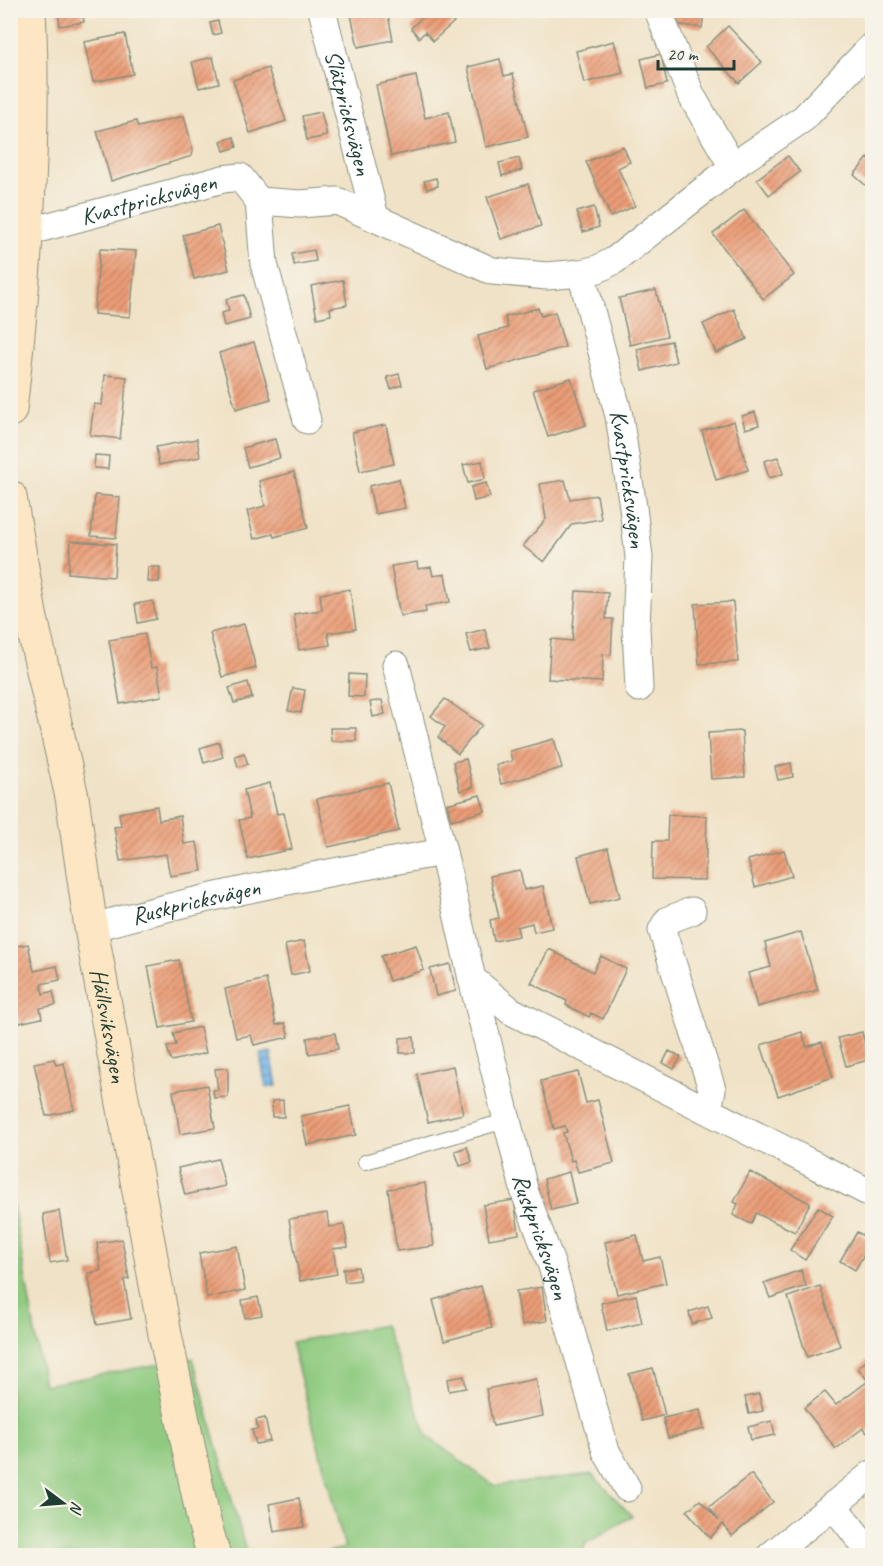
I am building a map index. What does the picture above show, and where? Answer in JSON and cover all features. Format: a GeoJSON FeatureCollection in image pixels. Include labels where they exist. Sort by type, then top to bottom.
{"type":"FeatureCollection","features":[{"type":"Feature","properties":{"kind":"street"},"geometry":{"type":"LineString","coordinates":[[10,410],[27,231],[32,86],[29,10]]}},
{"type":"Feature","properties":{"kind":"street","name":"Slätpricksvägen"},"geometry":{"type":"LineString","coordinates":[[322,10],[375,217]]}},
{"type":"Feature","properties":{"kind":"street"},"geometry":{"type":"LineString","coordinates":[[658,10],[691,95],[733,167]]}},
{"type":"Feature","properties":{"kind":"street"},"geometry":{"type":"LineString","coordinates":[[308,420],[264,264],[259,201],[300,204],[337,201],[492,271],[547,276],[598,269],[615,260],[733,167],[804,118],[873,46]]}},
{"type":"Feature","properties":{"kind":"street","name":"Kvastpricksvägen"},"geometry":{"type":"LineString","coordinates":[[27,231],[223,178],[240,177],[259,201]]}},
{"type":"Feature","properties":{"kind":"street","name":"Kvastpricksvägen"},"geometry":{"type":"LineString","coordinates":[[581,273],[619,416],[633,507],[639,557],[636,628],[639,688]]}},
{"type":"Feature","properties":{"kind":"street","name":"Hällsviksvägen"},"geometry":{"type":"LineString","coordinates":[[10,497],[30,614],[72,797],[91,928],[165,1334],[204,1522],[214,1556]]}},
{"type":"Feature","properties":{"kind":"street","name":"Ruskpricksvägen"},"geometry":{"type":"LineString","coordinates":[[396,665],[525,1192],[552,1266],[606,1451],[627,1488]]}},
{"type":"Feature","properties":{"kind":"street","name":"Ruskpricksvägen"},"geometry":{"type":"LineString","coordinates":[[91,928],[179,904],[443,852]]}},
{"type":"Feature","properties":{"kind":"street"},"geometry":{"type":"LineString","coordinates":[[692,911],[668,920],[662,930],[712,1089],[708,1110]]}},
{"type":"Feature","properties":{"kind":"street"},"geometry":{"type":"LineString","coordinates":[[472,979],[511,1011],[562,1039],[873,1194]]}},
{"type":"Feature","properties":{"kind":"street"},"geometry":{"type":"LineString","coordinates":[[770,1556],[873,1474]]}},
{"type":"Feature","properties":{"kind":"street"},"geometry":{"type":"LineString","coordinates":[[832,1505],[873,1555]]}},
{"type":"Feature","properties":{"kind":"lane"},"geometry":{"type":"LineString","coordinates":[[365,1162],[508,1120]]}},
{"type":"Feature","properties":{"kind":"green space"},"geometry":{"type":"Polygon","coordinates":[[[10,1188],[44,1385],[193,1358],[247,1555],[11,1555],[10,1188]]]}},
{"type":"Feature","properties":{"kind":"green space"},"geometry":{"type":"Polygon","coordinates":[[[384,1325],[428,1437],[495,1486],[592,1474],[632,1516],[585,1544],[583,1555],[315,1555],[345,1548],[291,1342],[384,1325]]]}},
{"type":"Feature","properties":{"kind":"water"},"geometry":{"type":"Polygon","coordinates":[[[271,1052],[277,1086],[266,1088],[260,1054],[271,1052]]]}},
{"type":"Feature","properties":{"kind":"building"},"geometry":{"type":"Polygon","coordinates":[[[58,10],[82,10],[84,22],[60,26],[58,10]]]}},
{"type":"Feature","properties":{"kind":"building"},"geometry":{"type":"Polygon","coordinates":[[[350,10],[387,10],[393,40],[358,47],[350,10]]]}},
{"type":"Feature","properties":{"kind":"building"},"geometry":{"type":"Polygon","coordinates":[[[429,10],[445,10],[455,21],[433,41],[425,32],[419,38],[411,28],[429,10]]]}},
{"type":"Feature","properties":{"kind":"building"},"geometry":{"type":"Polygon","coordinates":[[[671,10],[704,12],[702,28],[669,23],[671,10]]]}},
{"type":"Feature","properties":{"kind":"building"},"geometry":{"type":"Polygon","coordinates":[[[218,21],[221,33],[213,35],[210,23],[218,21]]]}},
{"type":"Feature","properties":{"kind":"building"},"geometry":{"type":"Polygon","coordinates":[[[728,26],[762,62],[739,83],[706,47],[728,26]]]}},
{"type":"Feature","properties":{"kind":"building"},"geometry":{"type":"Polygon","coordinates":[[[125,34],[133,74],[93,82],[84,42],[125,34]]]}},
{"type":"Feature","properties":{"kind":"building"},"geometry":{"type":"Polygon","coordinates":[[[614,41],[623,73],[584,83],[576,51],[614,41]]]}},
{"type":"Feature","properties":{"kind":"building"},"geometry":{"type":"Polygon","coordinates":[[[661,54],[667,84],[648,88],[641,59],[661,54]]]}},
{"type":"Feature","properties":{"kind":"building"},"geometry":{"type":"Polygon","coordinates":[[[213,57],[219,83],[199,88],[192,62],[213,57]]]}},
{"type":"Feature","properties":{"kind":"building"},"geometry":{"type":"Polygon","coordinates":[[[500,59],[504,76],[513,74],[528,137],[486,147],[468,67],[500,59]]]}},
{"type":"Feature","properties":{"kind":"building"},"geometry":{"type":"Polygon","coordinates":[[[268,68],[286,121],[250,133],[233,80],[268,68]]]}},
{"type":"Feature","properties":{"kind":"building"},"geometry":{"type":"Polygon","coordinates":[[[416,76],[425,118],[449,112],[455,142],[391,156],[376,85],[416,76]]]}},
{"type":"Feature","properties":{"kind":"building"},"geometry":{"type":"Polygon","coordinates":[[[321,112],[327,136],[307,140],[302,116],[321,112]]]}},
{"type":"Feature","properties":{"kind":"building"},"geometry":{"type":"Polygon","coordinates":[[[184,116],[193,150],[192,156],[111,181],[97,131],[136,121],[138,127],[184,116]]]}},
{"type":"Feature","properties":{"kind":"building"},"geometry":{"type":"Polygon","coordinates":[[[234,137],[237,147],[224,151],[221,141],[234,137]]]}},
{"type":"Feature","properties":{"kind":"building"},"geometry":{"type":"Polygon","coordinates":[[[623,146],[630,162],[618,168],[635,206],[611,217],[586,162],[623,146]]]}},
{"type":"Feature","properties":{"kind":"building"},"geometry":{"type":"Polygon","coordinates":[[[788,156],[800,172],[769,195],[757,179],[788,156]]]}},
{"type":"Feature","properties":{"kind":"building"},"geometry":{"type":"Polygon","coordinates":[[[519,158],[522,170],[502,176],[499,163],[519,158]]]}},
{"type":"Feature","properties":{"kind":"building"},"geometry":{"type":"Polygon","coordinates":[[[868,158],[872,162],[872,191],[854,175],[868,158]]]}},
{"type":"Feature","properties":{"kind":"building"},"geometry":{"type":"Polygon","coordinates":[[[436,178],[438,186],[427,189],[424,181],[436,178]]]}},
{"type":"Feature","properties":{"kind":"building"},"geometry":{"type":"Polygon","coordinates":[[[528,184],[541,226],[501,239],[487,197],[528,184]]]}},
{"type":"Feature","properties":{"kind":"building"},"geometry":{"type":"Polygon","coordinates":[[[594,207],[599,227],[583,232],[577,212],[594,207]]]}},
{"type":"Feature","properties":{"kind":"building"},"geometry":{"type":"Polygon","coordinates":[[[744,210],[794,275],[763,299],[713,234],[744,210]]]}},
{"type":"Feature","properties":{"kind":"building"},"geometry":{"type":"Polygon","coordinates":[[[218,226],[229,270],[194,279],[183,235],[218,226]]]}},
{"type":"Feature","properties":{"kind":"building"},"geometry":{"type":"Polygon","coordinates":[[[100,249],[136,251],[130,317],[94,314],[100,249]]]}},
{"type":"Feature","properties":{"kind":"building"},"geometry":{"type":"Polygon","coordinates":[[[314,250],[316,261],[294,265],[292,254],[314,250]]]}},
{"type":"Feature","properties":{"kind":"building"},"geometry":{"type":"Polygon","coordinates":[[[343,280],[347,305],[330,308],[331,315],[317,318],[311,286],[343,280]]]}},
{"type":"Feature","properties":{"kind":"building"},"geometry":{"type":"Polygon","coordinates":[[[656,290],[667,336],[630,345],[619,298],[656,290]]]}},
{"type":"Feature","properties":{"kind":"building"},"geometry":{"type":"Polygon","coordinates":[[[244,295],[250,319],[224,326],[221,313],[229,311],[226,299],[244,295]]]}},
{"type":"Feature","properties":{"kind":"building"},"geometry":{"type":"Polygon","coordinates":[[[538,308],[541,316],[555,312],[565,347],[487,369],[478,336],[508,328],[505,317],[538,308]]]}},
{"type":"Feature","properties":{"kind":"building"},"geometry":{"type":"Polygon","coordinates":[[[734,309],[747,339],[716,353],[703,324],[734,309]]]}},
{"type":"Feature","properties":{"kind":"building"},"geometry":{"type":"Polygon","coordinates":[[[671,341],[676,362],[642,371],[637,349],[671,341]]]}},
{"type":"Feature","properties":{"kind":"building"},"geometry":{"type":"Polygon","coordinates":[[[254,342],[271,399],[236,409],[219,353],[254,342]]]}},
{"type":"Feature","properties":{"kind":"building"},"geometry":{"type":"Polygon","coordinates":[[[399,374],[402,385],[391,389],[387,377],[399,374]]]}},
{"type":"Feature","properties":{"kind":"building"},"geometry":{"type":"Polygon","coordinates":[[[105,375],[127,377],[120,439],[90,435],[94,404],[102,405],[105,375]]]}},
{"type":"Feature","properties":{"kind":"building"},"geometry":{"type":"Polygon","coordinates":[[[571,378],[586,425],[548,437],[533,390],[571,378]]]}},
{"type":"Feature","properties":{"kind":"building"},"geometry":{"type":"Polygon","coordinates":[[[755,412],[759,425],[745,429],[742,416],[755,412]]]}},
{"type":"Feature","properties":{"kind":"building"},"geometry":{"type":"Polygon","coordinates":[[[734,421],[748,470],[716,480],[702,431],[734,421]]]}},
{"type":"Feature","properties":{"kind":"building"},"geometry":{"type":"Polygon","coordinates":[[[386,425],[394,464],[360,471],[352,432],[386,425]]]}},
{"type":"Feature","properties":{"kind":"building"},"geometry":{"type":"Polygon","coordinates":[[[197,439],[200,457],[159,465],[156,447],[197,439]]]}},
{"type":"Feature","properties":{"kind":"building"},"geometry":{"type":"Polygon","coordinates":[[[275,439],[280,458],[248,467],[243,448],[275,439]]]}},
{"type":"Feature","properties":{"kind":"building"},"geometry":{"type":"Polygon","coordinates":[[[95,455],[109,456],[108,469],[94,468],[95,455]]]}},
{"type":"Feature","properties":{"kind":"building"},"geometry":{"type":"Polygon","coordinates":[[[778,457],[783,474],[769,478],[764,461],[778,457]]]}},
{"type":"Feature","properties":{"kind":"building"},"geometry":{"type":"Polygon","coordinates":[[[482,461],[485,479],[468,483],[463,465],[482,461]]]}},
{"type":"Feature","properties":{"kind":"building"},"geometry":{"type":"Polygon","coordinates":[[[294,472],[308,528],[274,537],[273,534],[254,539],[247,511],[265,506],[259,481],[294,472]]]}},
{"type":"Feature","properties":{"kind":"building"},"geometry":{"type":"Polygon","coordinates":[[[399,479],[405,508],[375,514],[369,486],[399,479]]]}},
{"type":"Feature","properties":{"kind":"building"},"geometry":{"type":"Polygon","coordinates":[[[565,480],[570,499],[597,495],[601,519],[572,524],[544,562],[523,546],[546,519],[540,484],[565,480]]]}},
{"type":"Feature","properties":{"kind":"building"},"geometry":{"type":"Polygon","coordinates":[[[486,483],[490,497],[474,501],[471,487],[486,483]]]}},
{"type":"Feature","properties":{"kind":"building"},"geometry":{"type":"Polygon","coordinates":[[[95,495],[120,497],[116,538],[91,536],[95,495]]]}},
{"type":"Feature","properties":{"kind":"building"},"geometry":{"type":"Polygon","coordinates":[[[71,541],[116,544],[114,577],[68,573],[71,541]]]}},
{"type":"Feature","properties":{"kind":"building"},"geometry":{"type":"Polygon","coordinates":[[[417,562],[418,569],[431,567],[433,576],[445,574],[450,602],[425,606],[426,612],[400,616],[391,566],[417,562]]]}},
{"type":"Feature","properties":{"kind":"building"},"geometry":{"type":"Polygon","coordinates":[[[148,567],[160,567],[159,582],[147,582],[148,567]]]}},
{"type":"Feature","properties":{"kind":"building"},"geometry":{"type":"Polygon","coordinates":[[[350,589],[356,629],[328,633],[330,645],[299,650],[294,614],[322,610],[320,594],[350,589]]]}},
{"type":"Feature","properties":{"kind":"building"},"geometry":{"type":"Polygon","coordinates":[[[576,591],[608,593],[606,619],[613,619],[611,655],[603,654],[602,682],[548,679],[551,639],[572,641],[576,591]]]}},
{"type":"Feature","properties":{"kind":"building"},"geometry":{"type":"Polygon","coordinates":[[[153,601],[156,619],[138,623],[135,604],[153,601]]]}},
{"type":"Feature","properties":{"kind":"building"},"geometry":{"type":"Polygon","coordinates":[[[733,602],[738,662],[699,664],[695,604],[733,602]]]}},
{"type":"Feature","properties":{"kind":"building"},"geometry":{"type":"Polygon","coordinates":[[[244,624],[256,668],[222,677],[210,633],[244,624]]]}},
{"type":"Feature","properties":{"kind":"building"},"geometry":{"type":"Polygon","coordinates":[[[485,629],[490,648],[471,652],[466,634],[485,629]]]}},
{"type":"Feature","properties":{"kind":"building"},"geometry":{"type":"Polygon","coordinates":[[[145,634],[151,668],[157,667],[162,696],[120,704],[109,640],[145,634]]]}},
{"type":"Feature","properties":{"kind":"building"},"geometry":{"type":"Polygon","coordinates":[[[349,674],[365,675],[364,697],[348,696],[349,674]]]}},
{"type":"Feature","properties":{"kind":"building"},"geometry":{"type":"Polygon","coordinates":[[[248,682],[252,698],[234,703],[229,688],[248,682]]]}},
{"type":"Feature","properties":{"kind":"building"},"geometry":{"type":"Polygon","coordinates":[[[293,688],[305,690],[301,713],[288,711],[293,688]]]}},
{"type":"Feature","properties":{"kind":"building"},"geometry":{"type":"Polygon","coordinates":[[[445,699],[482,725],[458,754],[438,737],[445,727],[431,716],[445,699]]]}},
{"type":"Feature","properties":{"kind":"building"},"geometry":{"type":"Polygon","coordinates":[[[382,700],[385,714],[373,717],[370,702],[382,700]]]}},
{"type":"Feature","properties":{"kind":"building"},"geometry":{"type":"Polygon","coordinates":[[[330,728],[356,728],[356,741],[331,741],[330,728]]]}},
{"type":"Feature","properties":{"kind":"building"},"geometry":{"type":"Polygon","coordinates":[[[742,731],[745,777],[711,779],[708,733],[742,731]]]}},
{"type":"Feature","properties":{"kind":"building"},"geometry":{"type":"Polygon","coordinates":[[[554,739],[562,768],[501,784],[496,765],[512,761],[510,751],[554,739]]]}},
{"type":"Feature","properties":{"kind":"building"},"geometry":{"type":"Polygon","coordinates":[[[219,742],[223,757],[204,763],[200,748],[219,742]]]}},
{"type":"Feature","properties":{"kind":"building"},"geometry":{"type":"Polygon","coordinates":[[[244,753],[248,764],[238,767],[235,756],[244,753]]]}},
{"type":"Feature","properties":{"kind":"building"},"geometry":{"type":"Polygon","coordinates":[[[466,759],[473,787],[460,791],[453,762],[466,759]]]}},
{"type":"Feature","properties":{"kind":"building"},"geometry":{"type":"Polygon","coordinates":[[[791,763],[793,777],[778,780],[775,767],[791,763]]]}},
{"type":"Feature","properties":{"kind":"building"},"geometry":{"type":"Polygon","coordinates":[[[270,783],[277,814],[284,813],[292,849],[248,859],[239,820],[250,818],[244,790],[270,783]]]}},
{"type":"Feature","properties":{"kind":"building"},"geometry":{"type":"Polygon","coordinates":[[[388,783],[399,831],[328,847],[317,799],[388,783]]]}},
{"type":"Feature","properties":{"kind":"building"},"geometry":{"type":"Polygon","coordinates":[[[480,795],[485,811],[451,820],[447,804],[480,795]]]}},
{"type":"Feature","properties":{"kind":"building"},"geometry":{"type":"Polygon","coordinates":[[[157,806],[159,820],[180,816],[184,844],[197,842],[202,871],[170,876],[166,854],[120,861],[114,827],[121,826],[119,813],[157,806]]]}},
{"type":"Feature","properties":{"kind":"building"},"geometry":{"type":"Polygon","coordinates":[[[668,815],[707,816],[705,880],[652,879],[653,841],[667,841],[668,815]]]}},
{"type":"Feature","properties":{"kind":"building"},"geometry":{"type":"Polygon","coordinates":[[[608,848],[620,897],[590,904],[578,856],[608,848]]]}},
{"type":"Feature","properties":{"kind":"building"},"geometry":{"type":"Polygon","coordinates":[[[784,850],[792,876],[755,887],[748,860],[784,850]]]}},
{"type":"Feature","properties":{"kind":"building"},"geometry":{"type":"Polygon","coordinates":[[[520,870],[524,890],[543,886],[552,928],[534,932],[532,923],[517,927],[519,936],[494,941],[490,920],[499,918],[490,876],[520,870]]]}},
{"type":"Feature","properties":{"kind":"building"},"geometry":{"type":"Polygon","coordinates":[[[801,932],[818,990],[757,1007],[748,973],[771,967],[765,943],[801,932]]]}},
{"type":"Feature","properties":{"kind":"building"},"geometry":{"type":"Polygon","coordinates":[[[304,941],[310,971],[291,975],[285,945],[304,941]]]}},
{"type":"Feature","properties":{"kind":"building"},"geometry":{"type":"Polygon","coordinates":[[[28,944],[34,971],[57,966],[60,980],[41,984],[43,994],[53,991],[56,1005],[40,1008],[42,1018],[19,1023],[16,1006],[10,1007],[10,947],[28,944]]]}},
{"type":"Feature","properties":{"kind":"building"},"geometry":{"type":"Polygon","coordinates":[[[416,945],[424,970],[389,981],[381,956],[416,945]]]}},
{"type":"Feature","properties":{"kind":"building"},"geometry":{"type":"Polygon","coordinates":[[[549,949],[593,972],[601,956],[626,969],[603,1019],[591,1013],[589,1017],[566,1005],[567,1001],[531,983],[549,949]]]}},
{"type":"Feature","properties":{"kind":"building"},"geometry":{"type":"Polygon","coordinates":[[[179,960],[191,1022],[160,1028],[148,966],[179,960]]]}},
{"type":"Feature","properties":{"kind":"building"},"geometry":{"type":"Polygon","coordinates":[[[450,964],[456,991],[436,996],[430,969],[450,964]]]}},
{"type":"Feature","properties":{"kind":"building"},"geometry":{"type":"Polygon","coordinates":[[[266,979],[276,1025],[285,1023],[289,1037],[254,1045],[251,1035],[236,1038],[225,989],[266,979]]]}},
{"type":"Feature","properties":{"kind":"building"},"geometry":{"type":"Polygon","coordinates":[[[200,1027],[206,1053],[171,1061],[167,1047],[176,1045],[173,1033],[200,1027]]]}},
{"type":"Feature","properties":{"kind":"building"},"geometry":{"type":"Polygon","coordinates":[[[802,1032],[807,1047],[822,1042],[833,1077],[778,1096],[761,1045],[802,1032]]]}},
{"type":"Feature","properties":{"kind":"building"},"geometry":{"type":"Polygon","coordinates":[[[862,1032],[869,1060],[846,1066],[838,1038],[862,1032]]]}},
{"type":"Feature","properties":{"kind":"building"},"geometry":{"type":"Polygon","coordinates":[[[335,1033],[338,1049],[309,1054],[307,1038],[335,1033]]]}},
{"type":"Feature","properties":{"kind":"building"},"geometry":{"type":"Polygon","coordinates":[[[414,1037],[415,1053],[400,1053],[400,1038],[414,1037]]]}},
{"type":"Feature","properties":{"kind":"building"},"geometry":{"type":"Polygon","coordinates":[[[669,1051],[681,1057],[674,1069],[663,1063],[669,1051]]]}},
{"type":"Feature","properties":{"kind":"building"},"geometry":{"type":"Polygon","coordinates":[[[54,1059],[56,1065],[64,1063],[74,1110],[46,1116],[34,1063],[54,1059]]]}},
{"type":"Feature","properties":{"kind":"building"},"geometry":{"type":"Polygon","coordinates":[[[453,1066],[463,1114],[428,1122],[417,1074],[453,1066]]]}},
{"type":"Feature","properties":{"kind":"building"},"geometry":{"type":"Polygon","coordinates":[[[228,1068],[228,1097],[214,1098],[213,1090],[218,1090],[215,1069],[228,1068]]]}},
{"type":"Feature","properties":{"kind":"building"},"geometry":{"type":"Polygon","coordinates":[[[578,1072],[586,1103],[598,1100],[614,1163],[578,1172],[574,1160],[571,1161],[563,1133],[567,1132],[565,1126],[554,1129],[541,1081],[578,1072]]]}},
{"type":"Feature","properties":{"kind":"building"},"geometry":{"type":"Polygon","coordinates":[[[207,1085],[215,1128],[180,1134],[173,1091],[207,1085]]]}},
{"type":"Feature","properties":{"kind":"building"},"geometry":{"type":"Polygon","coordinates":[[[283,1100],[284,1117],[272,1117],[272,1101],[283,1100]]]}},
{"type":"Feature","properties":{"kind":"building"},"geometry":{"type":"Polygon","coordinates":[[[350,1106],[356,1135],[307,1145],[301,1116],[350,1106]]]}},
{"type":"Feature","properties":{"kind":"building"},"geometry":{"type":"Polygon","coordinates":[[[467,1147],[472,1162],[460,1166],[455,1151],[467,1147]]]}},
{"type":"Feature","properties":{"kind":"building"},"geometry":{"type":"Polygon","coordinates":[[[218,1159],[225,1186],[185,1195],[178,1168],[218,1159]]]}},
{"type":"Feature","properties":{"kind":"building"},"geometry":{"type":"Polygon","coordinates":[[[569,1172],[576,1204],[551,1210],[544,1179],[569,1172]]]}},
{"type":"Feature","properties":{"kind":"building"},"geometry":{"type":"Polygon","coordinates":[[[750,1172],[810,1203],[795,1232],[756,1213],[751,1224],[733,1215],[738,1204],[734,1202],[750,1172]]]}},
{"type":"Feature","properties":{"kind":"building"},"geometry":{"type":"Polygon","coordinates":[[[425,1183],[434,1246],[397,1251],[388,1189],[425,1183]]]}},
{"type":"Feature","properties":{"kind":"building"},"geometry":{"type":"Polygon","coordinates":[[[514,1200],[519,1234],[489,1239],[483,1205],[514,1200]]]}},
{"type":"Feature","properties":{"kind":"building"},"geometry":{"type":"Polygon","coordinates":[[[818,1207],[833,1216],[805,1260],[790,1250],[818,1207]]]}},
{"type":"Feature","properties":{"kind":"building"},"geometry":{"type":"Polygon","coordinates":[[[59,1211],[67,1260],[50,1263],[43,1214],[59,1211]]]}},
{"type":"Feature","properties":{"kind":"building"},"geometry":{"type":"Polygon","coordinates":[[[327,1213],[329,1227],[344,1225],[348,1247],[333,1249],[337,1274],[300,1281],[289,1219],[327,1213]]]}},
{"type":"Feature","properties":{"kind":"building"},"geometry":{"type":"Polygon","coordinates":[[[857,1232],[872,1241],[855,1270],[840,1261],[857,1232]]]}},
{"type":"Feature","properties":{"kind":"building"},"geometry":{"type":"Polygon","coordinates":[[[637,1235],[643,1261],[660,1257],[666,1283],[617,1294],[605,1242],[637,1235]]]}},
{"type":"Feature","properties":{"kind":"building"},"geometry":{"type":"Polygon","coordinates":[[[122,1239],[129,1279],[124,1280],[131,1319],[97,1325],[88,1273],[101,1271],[97,1243],[122,1239]]]}},
{"type":"Feature","properties":{"kind":"building"},"geometry":{"type":"Polygon","coordinates":[[[237,1246],[245,1290],[207,1298],[199,1253],[237,1246]]]}},
{"type":"Feature","properties":{"kind":"building"},"geometry":{"type":"Polygon","coordinates":[[[358,1267],[360,1280],[345,1282],[343,1269],[358,1267]]]}},
{"type":"Feature","properties":{"kind":"building"},"geometry":{"type":"Polygon","coordinates":[[[801,1270],[806,1286],[770,1298],[764,1283],[801,1270]]]}},
{"type":"Feature","properties":{"kind":"building"},"geometry":{"type":"Polygon","coordinates":[[[481,1286],[492,1328],[444,1341],[433,1300],[481,1286]]]}},
{"type":"Feature","properties":{"kind":"building"},"geometry":{"type":"Polygon","coordinates":[[[820,1286],[840,1346],[807,1357],[788,1297],[820,1286]]]}},
{"type":"Feature","properties":{"kind":"building"},"geometry":{"type":"Polygon","coordinates":[[[542,1287],[547,1321],[522,1325],[516,1291],[542,1287]]]}},
{"type":"Feature","properties":{"kind":"building"},"geometry":{"type":"Polygon","coordinates":[[[636,1295],[642,1323],[607,1331],[601,1303],[636,1295]]]}},
{"type":"Feature","properties":{"kind":"building"},"geometry":{"type":"Polygon","coordinates":[[[258,1297],[262,1315],[245,1318],[242,1300],[258,1297]]]}},
{"type":"Feature","properties":{"kind":"building"},"geometry":{"type":"Polygon","coordinates":[[[708,1306],[712,1318],[692,1324],[689,1312],[708,1306]]]}},
{"type":"Feature","properties":{"kind":"building"},"geometry":{"type":"Polygon","coordinates":[[[870,1358],[872,1361],[872,1428],[867,1433],[863,1428],[836,1449],[804,1408],[825,1392],[836,1405],[868,1381],[858,1368],[870,1358]]]}},
{"type":"Feature","properties":{"kind":"building"},"geometry":{"type":"Polygon","coordinates":[[[653,1368],[665,1415],[642,1421],[629,1374],[653,1368]]]}},
{"type":"Feature","properties":{"kind":"building"},"geometry":{"type":"Polygon","coordinates":[[[464,1376],[466,1388],[449,1391],[447,1379],[464,1376]]]}},
{"type":"Feature","properties":{"kind":"building"},"geometry":{"type":"Polygon","coordinates":[[[536,1379],[543,1416],[493,1426],[486,1389],[536,1379]]]}},
{"type":"Feature","properties":{"kind":"building"},"geometry":{"type":"Polygon","coordinates":[[[759,1394],[763,1411],[749,1414],[745,1397],[759,1394]]]}},
{"type":"Feature","properties":{"kind":"building"},"geometry":{"type":"Polygon","coordinates":[[[700,1410],[704,1429],[668,1438],[663,1418],[700,1410]]]}},
{"type":"Feature","properties":{"kind":"building"},"geometry":{"type":"Polygon","coordinates":[[[265,1418],[270,1441],[256,1444],[252,1430],[258,1429],[256,1420],[265,1418]]]}},
{"type":"Feature","properties":{"kind":"building"},"geometry":{"type":"Polygon","coordinates":[[[772,1421],[775,1435],[751,1440],[748,1427],[772,1421]]]}},
{"type":"Feature","properties":{"kind":"building"},"geometry":{"type":"Polygon","coordinates":[[[751,1474],[773,1502],[732,1536],[723,1524],[710,1538],[687,1511],[700,1500],[719,1521],[709,1507],[751,1474]]]}},
{"type":"Feature","properties":{"kind":"building"},"geometry":{"type":"Polygon","coordinates":[[[299,1498],[304,1527],[274,1532],[269,1504],[299,1498]]]}}]}
